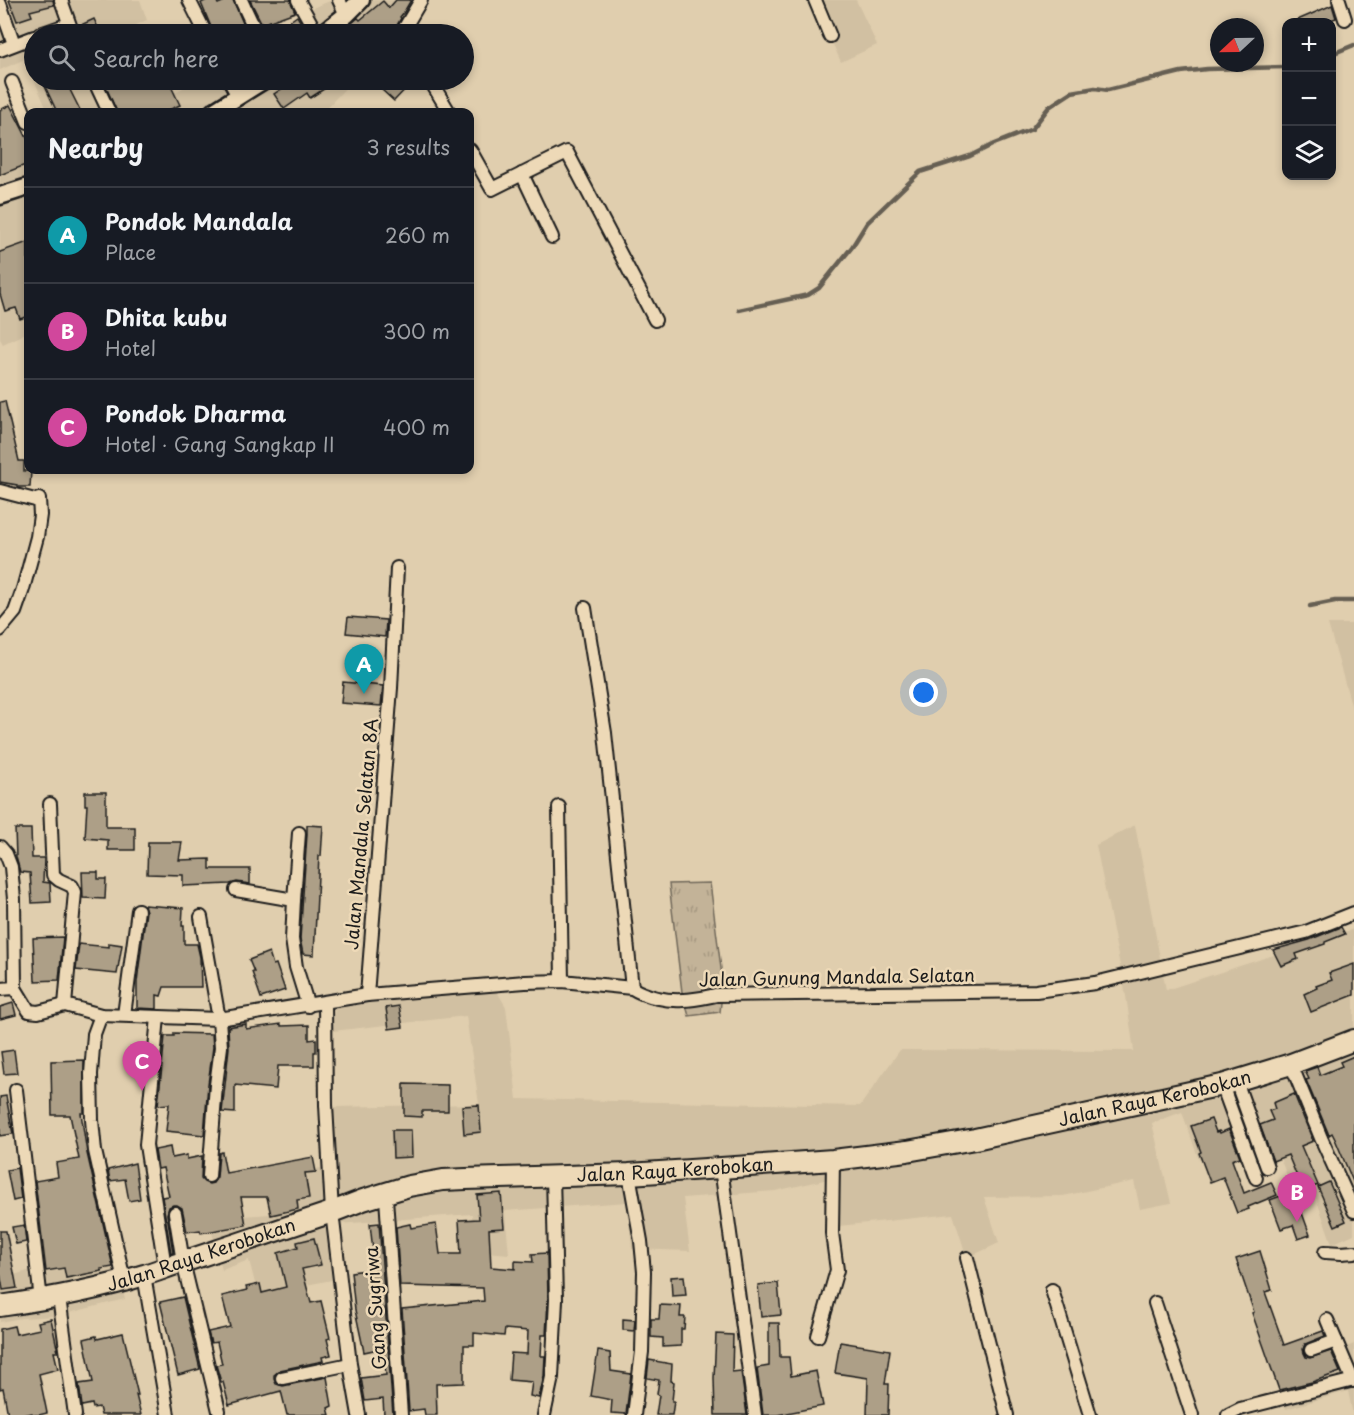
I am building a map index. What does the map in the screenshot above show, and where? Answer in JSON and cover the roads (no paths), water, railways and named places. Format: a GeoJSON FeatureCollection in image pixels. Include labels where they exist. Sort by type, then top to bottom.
{"type":"FeatureCollection","features":[{"type":"Feature","properties":{"kind":"main road","name":"Jalan Raya Kerobokan"},"geometry":{"type":"LineString","coordinates":[[0,1306],[50,1298],[144,1275],[409,1186],[454,1180],[629,1174],[720,1168],[833,1160],[907,1151],[975,1140],[1229,1083],[1353,1042]]}},
{"type":"Feature","properties":{"kind":"street"},"geometry":{"type":"LineString","coordinates":[[61,0],[69,24]]}},
{"type":"Feature","properties":{"kind":"street"},"geometry":{"type":"LineString","coordinates":[[189,0],[201,24]]}},
{"type":"Feature","properties":{"kind":"street"},"geometry":{"type":"LineString","coordinates":[[241,0],[252,24]]}},
{"type":"Feature","properties":{"kind":"street"},"geometry":{"type":"LineString","coordinates":[[298,0],[311,24]]}},
{"type":"Feature","properties":{"kind":"street"},"geometry":{"type":"LineString","coordinates":[[330,24],[343,8],[361,0]]}},
{"type":"Feature","properties":{"kind":"street"},"geometry":{"type":"LineString","coordinates":[[407,24],[421,0]]}},
{"type":"Feature","properties":{"kind":"street"},"geometry":{"type":"LineString","coordinates":[[814,0],[830,36]]}},
{"type":"Feature","properties":{"kind":"street"},"geometry":{"type":"LineString","coordinates":[[1340,0],[1345,19]]}},
{"type":"Feature","properties":{"kind":"street"},"geometry":{"type":"LineString","coordinates":[[0,4],[14,44]]}},
{"type":"Feature","properties":{"kind":"street"},"geometry":{"type":"LineString","coordinates":[[0,50],[24,40]]}},
{"type":"Feature","properties":{"kind":"street"},"geometry":{"type":"LineString","coordinates":[[12,82],[24,112]]}},
{"type":"Feature","properties":{"kind":"street"},"geometry":{"type":"LineString","coordinates":[[99,90],[107,108]]}},
{"type":"Feature","properties":{"kind":"street"},"geometry":{"type":"LineString","coordinates":[[235,90],[238,96]]}},
{"type":"Feature","properties":{"kind":"street"},"geometry":{"type":"LineString","coordinates":[[219,108],[248,90]]}},
{"type":"Feature","properties":{"kind":"street"},"geometry":{"type":"LineString","coordinates":[[436,90],[447,108]]}},
{"type":"Feature","properties":{"kind":"street"},"geometry":{"type":"LineString","coordinates":[[474,157],[492,189],[567,153],[655,320]]}},
{"type":"Feature","properties":{"kind":"street"},"geometry":{"type":"LineString","coordinates":[[522,174],[552,237]]}},
{"type":"Feature","properties":{"kind":"street"},"geometry":{"type":"LineString","coordinates":[[0,196],[24,188]]}},
{"type":"Feature","properties":{"kind":"street"},"geometry":{"type":"LineString","coordinates":[[0,491],[39,500],[40,515],[23,589],[15,612],[0,630]]}},
{"type":"Feature","properties":{"kind":"street","name":"Jalan Mandala Selatan 8A"},"geometry":{"type":"LineString","coordinates":[[367,995],[398,568]]}},
{"type":"Feature","properties":{"kind":"street"},"geometry":{"type":"LineString","coordinates":[[585,608],[605,733],[632,988]]}},
{"type":"Feature","properties":{"kind":"street"},"geometry":{"type":"LineString","coordinates":[[0,847],[6,854],[11,867],[14,898],[15,988],[29,1011],[38,1012],[64,1005],[75,892],[72,886],[53,875],[50,804]]}},
{"type":"Feature","properties":{"kind":"street"},"geometry":{"type":"LineString","coordinates":[[559,807],[562,981]]}},
{"type":"Feature","properties":{"kind":"street"},"geometry":{"type":"LineString","coordinates":[[299,834],[292,939],[296,968],[308,1006]]}},
{"type":"Feature","properties":{"kind":"street"},"geometry":{"type":"LineString","coordinates":[[236,890],[294,900]]}},
{"type":"Feature","properties":{"kind":"street"},"geometry":{"type":"LineString","coordinates":[[124,1015],[138,910]]}},
{"type":"Feature","properties":{"kind":"street","name":"Jalan Gunung Mandala Selatan"},"geometry":{"type":"LineString","coordinates":[[64,1005],[100,1014],[219,1019],[367,995],[562,981],[632,988],[639,993],[658,998],[683,1000],[716,995],[1036,991],[1095,983],[1306,932],[1354,913]]}},
{"type":"Feature","properties":{"kind":"street"},"geometry":{"type":"LineString","coordinates":[[201,917],[219,1019],[221,1047],[216,1077],[209,1176]]}},
{"type":"Feature","properties":{"kind":"street"},"geometry":{"type":"LineString","coordinates":[[0,989],[15,988]]}},
{"type":"Feature","properties":{"kind":"street"},"geometry":{"type":"LineString","coordinates":[[325,1002],[326,1105],[332,1212],[350,1364],[359,1415]]}},
{"type":"Feature","properties":{"kind":"street"},"geometry":{"type":"LineString","coordinates":[[100,1014],[94,1034],[91,1074],[92,1120],[95,1151],[124,1280]]}},
{"type":"Feature","properties":{"kind":"street"},"geometry":{"type":"LineString","coordinates":[[158,1017],[146,1145],[174,1264],[219,1411]]}},
{"type":"Feature","properties":{"kind":"street"},"geometry":{"type":"LineString","coordinates":[[1291,1064],[1354,1211]]}},
{"type":"Feature","properties":{"kind":"street"},"geometry":{"type":"LineString","coordinates":[[1229,1083],[1267,1167]]}},
{"type":"Feature","properties":{"kind":"street"},"geometry":{"type":"LineString","coordinates":[[1229,1083],[1256,1178]]}},
{"type":"Feature","properties":{"kind":"street"},"geometry":{"type":"LineString","coordinates":[[16,1090],[50,1298],[75,1415]]}},
{"type":"Feature","properties":{"kind":"street"},"geometry":{"type":"LineString","coordinates":[[819,1336],[837,1270],[832,1233],[833,1160]]}},
{"type":"Feature","properties":{"kind":"street"},"geometry":{"type":"LineString","coordinates":[[720,1168],[755,1415]]}},
{"type":"Feature","properties":{"kind":"street"},"geometry":{"type":"LineString","coordinates":[[629,1174],[644,1272],[642,1352],[634,1415]]}},
{"type":"Feature","properties":{"kind":"street"},"geometry":{"type":"LineString","coordinates":[[544,1415],[552,1377],[556,1300],[553,1175]]}},
{"type":"Feature","properties":{"kind":"street","name":"Gang Sugriwa"},"geometry":{"type":"LineString","coordinates":[[386,1198],[401,1415]]}},
{"type":"Feature","properties":{"kind":"street"},"geometry":{"type":"LineString","coordinates":[[174,1264],[175,1213]]}},
{"type":"Feature","properties":{"kind":"street"},"geometry":{"type":"LineString","coordinates":[[1325,1252],[1354,1252]]}},
{"type":"Feature","properties":{"kind":"street"},"geometry":{"type":"LineString","coordinates":[[967,1258],[1007,1415]]}},
{"type":"Feature","properties":{"kind":"street"},"geometry":{"type":"LineString","coordinates":[[144,1275],[168,1415]]}},
{"type":"Feature","properties":{"kind":"street"},"geometry":{"type":"LineString","coordinates":[[1052,1290],[1090,1415]]}},
{"type":"Feature","properties":{"kind":"street"},"geometry":{"type":"LineString","coordinates":[[1155,1303],[1192,1415]]}},
{"type":"Feature","properties":{"kind":"street"},"geometry":{"type":"LineString","coordinates":[[1228,1415],[1240,1409],[1354,1381],[1326,1320]]}},
{"type":"Feature","properties":{"kind":"street"},"geometry":{"type":"LineString","coordinates":[[1311,1350],[1336,1341]]}},
{"type":"Feature","properties":{"kind":"street"},"geometry":{"type":"LineString","coordinates":[[282,1378],[350,1364]]}},
{"type":"Feature","properties":{"kind":"waterway"},"geometry":{"type":"LineString","coordinates":[[1336,52],[1354,45]]}},
{"type":"Feature","properties":{"kind":"waterway"},"geometry":{"type":"LineString","coordinates":[[739,310],[808,295],[819,288],[852,247],[867,223],[920,172],[970,156],[1032,129],[1049,107],[1072,92],[1095,88],[1108,90],[1181,72],[1282,67]]}},
{"type":"Feature","properties":{"kind":"waterway"},"geometry":{"type":"LineString","coordinates":[[1310,606],[1335,601],[1354,601]]}},
{"type":"Feature","properties":{"kind":"place","name":"Pondok Mandala"},"geometry":{"type":"Point","coordinates":[364,694]}},
{"type":"Feature","properties":{"kind":"place","name":"Pondok Dharma"},"geometry":{"type":"Point","coordinates":[142,1091]}},
{"type":"Feature","properties":{"kind":"place","name":"Dhita kubu"},"geometry":{"type":"Point","coordinates":[1297,1222]}}]}
